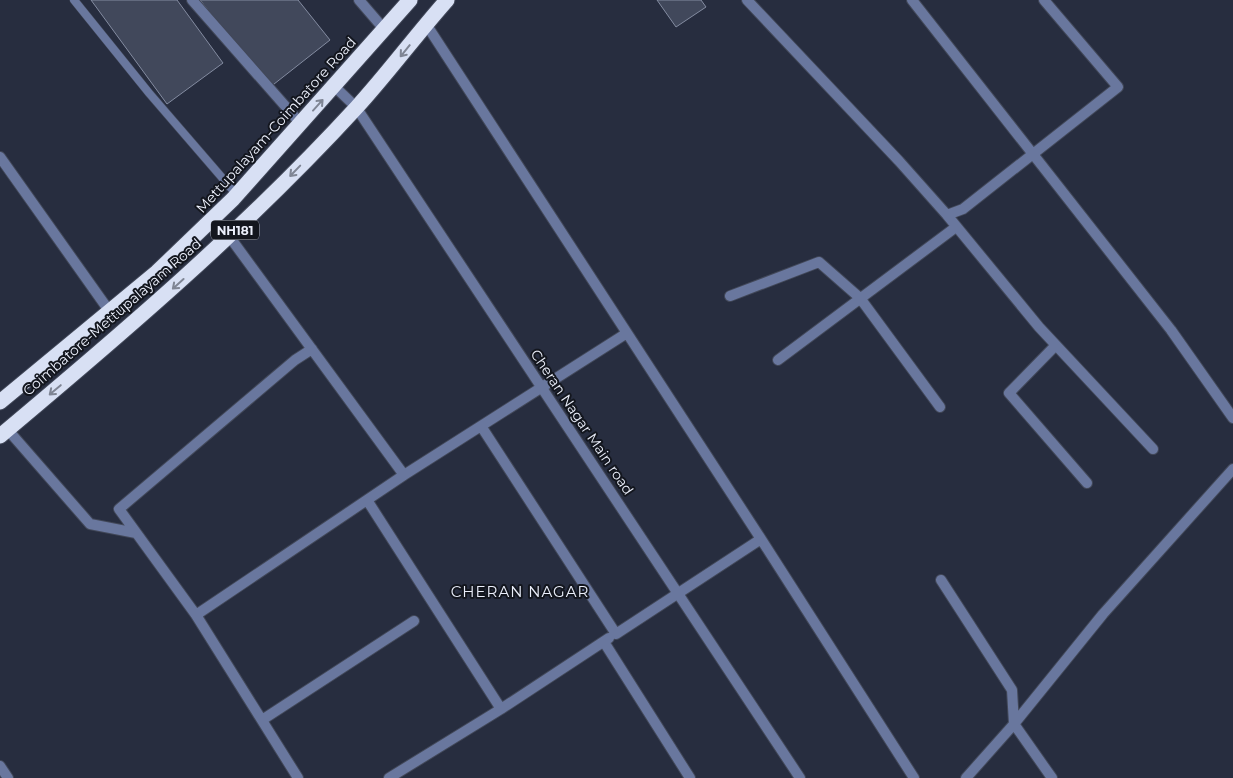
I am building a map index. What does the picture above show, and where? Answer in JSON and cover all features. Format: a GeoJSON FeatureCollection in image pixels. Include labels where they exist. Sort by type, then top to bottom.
{"type":"FeatureCollection","features":[{"type":"Feature","properties":{"kind":"highway","name":"Mettupalayam-Coimbatore Road"},"geometry":{"type":"LineString","coordinates":[[0,402],[158,272],[237,195],[335,87],[410,0]]}},
{"type":"Feature","properties":{"kind":"highway","name":"Coimbatore-Mettupalayam Road"},"geometry":{"type":"LineString","coordinates":[[4,433],[124,332],[229,236],[356,108],[447,0]]}},
{"type":"Feature","properties":{"kind":"street"},"geometry":{"type":"LineString","coordinates":[[192,0],[301,124]]}},
{"type":"Feature","properties":{"kind":"street"},"geometry":{"type":"LineString","coordinates":[[360,0],[384,29]]}},
{"type":"Feature","properties":{"kind":"street"},"geometry":{"type":"LineString","coordinates":[[747,0],[899,161],[1056,345],[1154,449]]}},
{"type":"Feature","properties":{"kind":"street"},"geometry":{"type":"LineString","coordinates":[[912,0],[1171,330],[1233,418]]}},
{"type":"Feature","properties":{"kind":"street"},"geometry":{"type":"LineString","coordinates":[[947,215],[963,209],[1118,87],[1044,0]]}},
{"type":"Feature","properties":{"kind":"street"},"geometry":{"type":"LineString","coordinates":[[426,24],[761,538],[914,778]]}},
{"type":"Feature","properties":{"kind":"street","name":"Cheran Nagar Main road"},"geometry":{"type":"LineString","coordinates":[[335,87],[356,108],[800,778]]}},
{"type":"Feature","properties":{"kind":"street"},"geometry":{"type":"LineString","coordinates":[[0,157],[110,312]]}},
{"type":"Feature","properties":{"kind":"street"},"geometry":{"type":"LineString","coordinates":[[778,360],[956,227]]}},
{"type":"Feature","properties":{"kind":"street"},"geometry":{"type":"LineString","coordinates":[[229,236],[404,475]]}},
{"type":"Feature","properties":{"kind":"street"},"geometry":{"type":"LineString","coordinates":[[730,296],[819,262],[860,298],[940,406]]}},
{"type":"Feature","properties":{"kind":"street"},"geometry":{"type":"LineString","coordinates":[[196,615],[404,475],[627,333]]}},
{"type":"Feature","properties":{"kind":"street"},"geometry":{"type":"LineString","coordinates":[[1056,345],[1009,393],[1087,483]]}},
{"type":"Feature","properties":{"kind":"street"},"geometry":{"type":"LineString","coordinates":[[298,778],[196,615],[119,509],[295,360],[312,349]]}},
{"type":"Feature","properties":{"kind":"street"},"geometry":{"type":"LineString","coordinates":[[481,426],[616,634]]}},
{"type":"Feature","properties":{"kind":"street"},"geometry":{"type":"LineString","coordinates":[[4,433],[90,524],[136,533]]}},
{"type":"Feature","properties":{"kind":"street"},"geometry":{"type":"LineString","coordinates":[[966,778],[1014,724],[1103,614],[1233,469]]}},
{"type":"Feature","properties":{"kind":"street"},"geometry":{"type":"LineString","coordinates":[[367,500],[501,709]]}},
{"type":"Feature","properties":{"kind":"street"},"geometry":{"type":"LineString","coordinates":[[389,778],[501,709],[761,538]]}},
{"type":"Feature","properties":{"kind":"street"},"geometry":{"type":"LineString","coordinates":[[941,580],[1012,690],[1014,724],[1052,778]]}},
{"type":"Feature","properties":{"kind":"street"},"geometry":{"type":"LineString","coordinates":[[262,720],[414,621]]}},
{"type":"Feature","properties":{"kind":"street"},"geometry":{"type":"LineString","coordinates":[[604,642],[690,778]]}},
{"type":"Feature","properties":{"kind":"street"},"geometry":{"type":"LineString","coordinates":[[0,766],[8,778]]}},
{"type":"Feature","properties":{"kind":"lane"},"geometry":{"type":"LineString","coordinates":[[74,0],[149,93],[237,195]]}},
{"type":"Feature","properties":{"kind":"building"},"geometry":{"type":"Polygon","coordinates":[[[91,0],[177,0],[223,63],[167,104],[91,0]]]}},
{"type":"Feature","properties":{"kind":"building"},"geometry":{"type":"Polygon","coordinates":[[[200,0],[298,0],[330,40],[269,88],[200,0]]]}},
{"type":"Feature","properties":{"kind":"building"},"geometry":{"type":"Polygon","coordinates":[[[657,0],[701,0],[706,7],[676,27],[657,0]]]}},
{"type":"Feature","properties":{"kind":"district","name":"CHERAN NAGAR"},"geometry":{"type":"Point","coordinates":[520,591]}}]}
